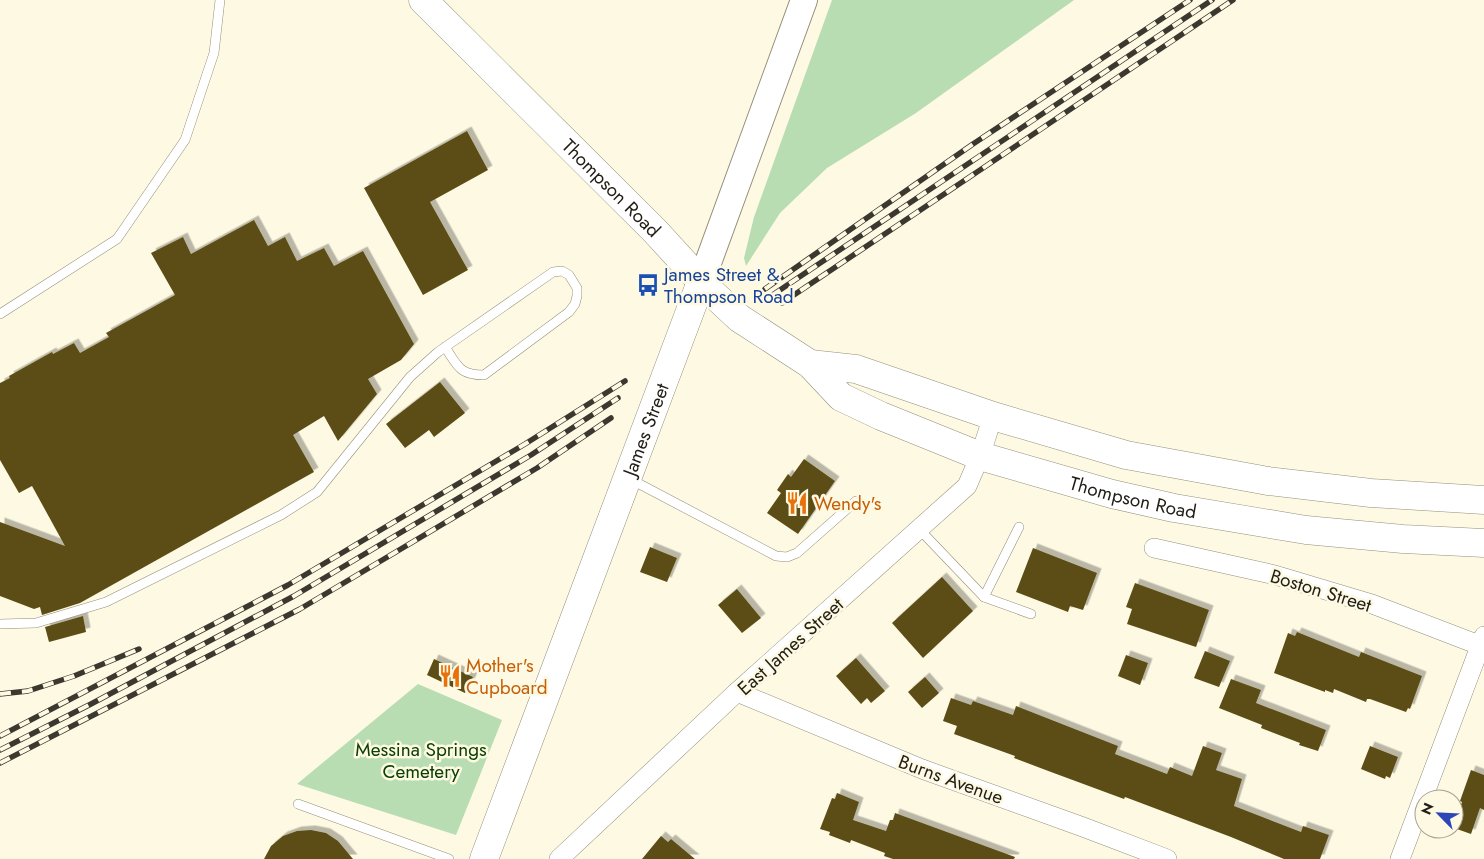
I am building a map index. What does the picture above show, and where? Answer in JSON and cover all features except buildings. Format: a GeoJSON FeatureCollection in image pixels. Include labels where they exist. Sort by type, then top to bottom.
{"type":"FeatureCollection","features":[{"type":"Feature","properties":{"kind":"main road","name":"Thompson Road"},"geometry":{"type":"LineString","coordinates":[[423,0],[654,231],[701,282],[739,318],[810,364],[841,397],[881,416],[980,456],[1112,494],[1174,508],[1306,530],[1403,539],[1484,543]]}},
{"type":"Feature","properties":{"kind":"main road","name":"James Street"},"geometry":{"type":"LineString","coordinates":[[484,859],[628,478],[804,0]]}},
{"type":"Feature","properties":{"kind":"main road","name":"Thompson Road"},"geometry":{"type":"LineString","coordinates":[[810,364],[856,369],[993,416],[1126,455],[1268,481],[1371,493],[1484,500]]}},
{"type":"Feature","properties":{"kind":"street","name":"East James Street"},"geometry":{"type":"LineString","coordinates":[[559,859],[737,692],[967,486],[980,456],[993,416]]}},
{"type":"Feature","properties":{"kind":"street","name":"Boston Street"},"geometry":{"type":"LineString","coordinates":[[1154,548],[1275,575],[1372,604],[1483,643]]}},
{"type":"Feature","properties":{"kind":"street"},"geometry":{"type":"LineString","coordinates":[[1400,859],[1483,643]]}},
{"type":"Feature","properties":{"kind":"street","name":"Burns Avenue"},"geometry":{"type":"LineString","coordinates":[[737,692],[922,769],[1167,859]]}},
{"type":"Feature","properties":{"kind":"lane"},"geometry":{"type":"LineString","coordinates":[[0,314],[117,239],[185,140],[214,53],[220,0]]}},
{"type":"Feature","properties":{"kind":"lane"},"geometry":{"type":"LineString","coordinates":[[0,624],[36,623],[106,602],[281,515],[317,492],[410,377],[445,347],[553,272],[562,270],[569,275],[577,288],[578,296],[569,312],[484,375],[470,375],[461,369],[445,347]]}},
{"type":"Feature","properties":{"kind":"lane"},"geometry":{"type":"LineString","coordinates":[[628,478],[776,556],[787,558],[797,553],[856,500]]}},
{"type":"Feature","properties":{"kind":"lane"},"geometry":{"type":"LineString","coordinates":[[984,598],[1019,527]]}},
{"type":"Feature","properties":{"kind":"lane"},"geometry":{"type":"LineString","coordinates":[[920,530],[984,598],[1031,614]]}},
{"type":"Feature","properties":{"kind":"lane"},"geometry":{"type":"LineString","coordinates":[[298,804],[450,859]]}},
{"type":"Feature","properties":{"kind":"green space"},"geometry":{"type":"Polygon","coordinates":[[[832,0],[1074,0],[916,113],[827,168],[780,213],[746,266],[744,258],[754,217],[832,0]]]}},
{"type":"Feature","properties":{"kind":"green space","name":"Messina Springs Cemetery"},"geometry":{"type":"Polygon","coordinates":[[[418,684],[502,720],[456,835],[297,784],[418,684]]]}},
{"type":"Feature","properties":{"kind":"railway"},"geometry":{"type":"LineString","coordinates":[[765,289],[973,144],[1190,0]]}},
{"type":"Feature","properties":{"kind":"railway"},"geometry":{"type":"LineString","coordinates":[[771,296],[1212,0]]}},
{"type":"Feature","properties":{"kind":"railway"},"geometry":{"type":"LineString","coordinates":[[782,303],[1233,0]]}},
{"type":"Feature","properties":{"kind":"railway"},"geometry":{"type":"LineString","coordinates":[[0,736],[288,585],[525,444],[625,381]]}},
{"type":"Feature","properties":{"kind":"railway"},"geometry":{"type":"LineString","coordinates":[[0,750],[294,596],[531,455],[618,398]]}},
{"type":"Feature","properties":{"kind":"railway"},"geometry":{"type":"LineString","coordinates":[[0,763],[300,609],[537,468],[611,418]]}},
{"type":"Feature","properties":{"kind":"railway"},"geometry":{"type":"LineString","coordinates":[[0,694],[28,691],[74,676],[139,649]]}},
{"type":"Feature","properties":{"kind":"place","name":"James Street & Thompson Road"},"geometry":{"type":"Point","coordinates":[648,285]}},
{"type":"Feature","properties":{"kind":"place","name":"Wendy's"},"geometry":{"type":"Point","coordinates":[797,503]}},
{"type":"Feature","properties":{"kind":"place","name":"Mother's Cupboard"},"geometry":{"type":"Point","coordinates":[450,676]}}]}
